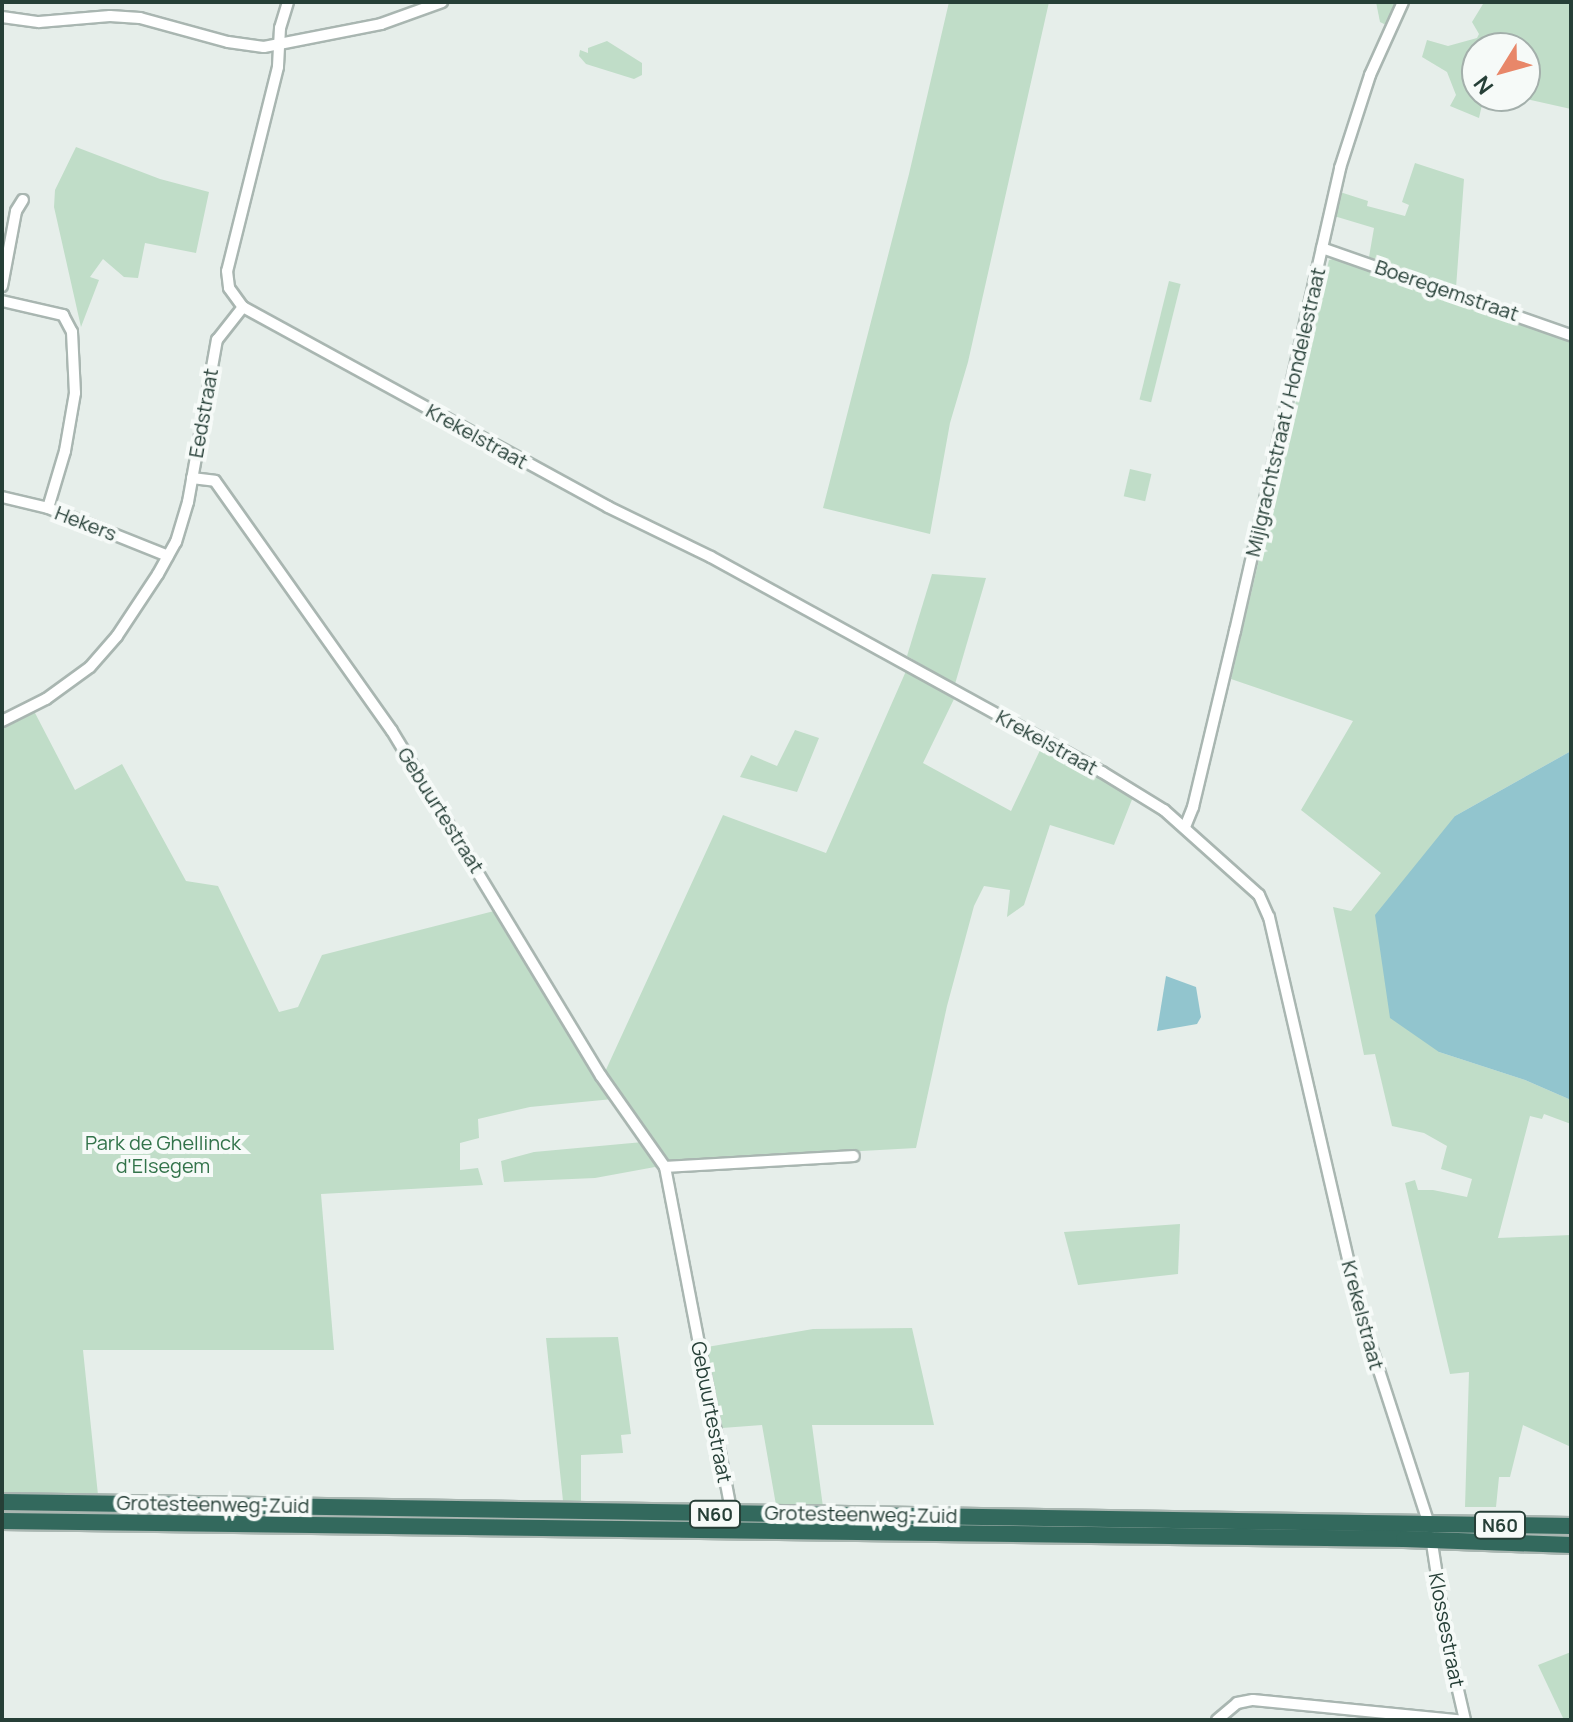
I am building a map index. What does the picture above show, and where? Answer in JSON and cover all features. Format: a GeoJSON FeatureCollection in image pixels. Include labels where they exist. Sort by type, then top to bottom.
{"type":"FeatureCollection","features":[{"type":"Feature","properties":{"kind":"highway","name":"Grotesteenweg-Zuid"},"geometry":{"type":"LineString","coordinates":[[2,1502],[732,1514],[1430,1532]]}},
{"type":"Feature","properties":{"kind":"highway","name":"Grotesteenweg-Zuid"},"geometry":{"type":"LineString","coordinates":[[2,1521],[1430,1532]]}},
{"type":"Feature","properties":{"kind":"highway","name":"N60"},"geometry":{"type":"LineString","coordinates":[[1430,1532],[1571,1526]]}},
{"type":"Feature","properties":{"kind":"highway","name":"N60"},"geometry":{"type":"LineString","coordinates":[[1430,1532],[1571,1545]]}},
{"type":"Feature","properties":{"kind":"street"},"geometry":{"type":"LineString","coordinates":[[243,307],[229,288],[227,271],[278,67],[278,46],[288,2]]}},
{"type":"Feature","properties":{"kind":"street"},"geometry":{"type":"LineString","coordinates":[[2,17],[39,22],[110,16],[140,18],[252,47],[278,46],[381,24],[442,2]]}},
{"type":"Feature","properties":{"kind":"street","name":"Mijlgrachtstraat / Hondelestraat"},"geometry":{"type":"LineString","coordinates":[[1185,827],[1218,702],[1340,168],[1363,97],[1403,2]]}},
{"type":"Feature","properties":{"kind":"street"},"geometry":{"type":"LineString","coordinates":[[2,286],[16,211],[23,200]]}},
{"type":"Feature","properties":{"kind":"street","name":"Boeregemstraat"},"geometry":{"type":"LineString","coordinates":[[1322,248],[1571,335]]}},
{"type":"Feature","properties":{"kind":"street"},"geometry":{"type":"LineString","coordinates":[[2,301],[63,315],[72,332],[75,393],[65,451],[48,508]]}},
{"type":"Feature","properties":{"kind":"street","name":"Eedstraat"},"geometry":{"type":"LineString","coordinates":[[2,721],[46,699],[90,667],[129,619],[168,556],[182,527],[217,340],[243,307]]}},
{"type":"Feature","properties":{"kind":"street","name":"Krekelstraat"},"geometry":{"type":"LineString","coordinates":[[243,307],[580,492],[832,623],[1102,772],[1185,827],[1259,895],[1269,917],[1360,1312],[1430,1532]]}},
{"type":"Feature","properties":{"kind":"street","name":"Gebuurtestraat"},"geometry":{"type":"LineString","coordinates":[[192,478],[215,481],[392,731],[601,1076],[665,1167],[732,1514]]}},
{"type":"Feature","properties":{"kind":"street","name":"Hekers"},"geometry":{"type":"LineString","coordinates":[[2,497],[48,508],[168,556]]}},
{"type":"Feature","properties":{"kind":"street"},"geometry":{"type":"LineString","coordinates":[[665,1167],[854,1156]]}},
{"type":"Feature","properties":{"kind":"street","name":"Klossestraat"},"geometry":{"type":"LineString","coordinates":[[1430,1532],[1448,1647],[1465,1720]]}},
{"type":"Feature","properties":{"kind":"street"},"geometry":{"type":"LineString","coordinates":[[1217,1720],[1237,1703],[1253,1700],[1458,1720]]}},
{"type":"Feature","properties":{"kind":"green space"},"geometry":{"type":"Polygon","coordinates":[[[949,2],[1049,2],[968,362],[950,423],[930,534],[823,508],[909,174],[949,2]]]}},
{"type":"Feature","properties":{"kind":"green space"},"geometry":{"type":"Polygon","coordinates":[[[1376,2],[1398,2],[1386,25],[1380,22],[1376,2]]]}},
{"type":"Feature","properties":{"kind":"green space"},"geometry":{"type":"Polygon","coordinates":[[[1478,2],[1571,2],[1571,109],[1541,102],[1541,32],[1478,32],[1472,22],[1483,4],[1478,2]]]}},
{"type":"Feature","properties":{"kind":"green space"},"geometry":{"type":"Polygon","coordinates":[[[1427,40],[1448,46],[1461,42],[1461,111],[1450,106],[1456,95],[1447,72],[1422,57],[1427,40]]]}},
{"type":"Feature","properties":{"kind":"green space"},"geometry":{"type":"Polygon","coordinates":[[[607,41],[642,63],[642,75],[634,79],[586,64],[579,56],[580,50],[588,53],[588,48],[607,41]]]}},
{"type":"Feature","properties":{"kind":"green space"},"geometry":{"type":"Polygon","coordinates":[[[1464,112],[1480,112],[1479,118],[1464,112]]]}},
{"type":"Feature","properties":{"kind":"green space"},"geometry":{"type":"Polygon","coordinates":[[[76,147],[160,179],[209,192],[196,253],[145,243],[138,278],[124,277],[103,259],[90,277],[99,280],[81,327],[54,207],[55,190],[76,147]]]}},
{"type":"Feature","properties":{"kind":"green space"},"geometry":{"type":"Polygon","coordinates":[[[1415,163],[1464,179],[1456,288],[1369,257],[1374,228],[1334,216],[1340,192],[1368,201],[1367,206],[1405,216],[1409,205],[1402,202],[1415,163]]]}},
{"type":"Feature","properties":{"kind":"green space"},"geometry":{"type":"Polygon","coordinates":[[[1329,260],[1571,341],[1571,751],[1455,816],[1439,1052],[1525,1080],[1571,1100],[1571,1124],[1544,1114],[1542,1119],[1530,1116],[1498,1238],[1571,1235],[1571,1447],[1523,1425],[1510,1477],[1499,1477],[1496,1507],[1465,1507],[1469,1372],[1450,1374],[1405,1183],[1415,1180],[1418,1190],[1467,1197],[1472,1179],[1441,1169],[1447,1146],[1424,1133],[1392,1126],[1375,1054],[1364,1055],[1333,907],[1351,911],[1381,873],[1301,810],[1353,721],[1231,679],[1329,260]]]}},
{"type":"Feature","properties":{"kind":"green space"},"geometry":{"type":"Polygon","coordinates":[[[1169,281],[1181,284],[1151,402],[1139,399],[1169,281]]]}},
{"type":"Feature","properties":{"kind":"green space"},"geometry":{"type":"Polygon","coordinates":[[[1130,469],[1151,474],[1145,501],[1124,496],[1130,469]]]}},
{"type":"Feature","properties":{"kind":"green space"},"geometry":{"type":"Polygon","coordinates":[[[932,574],[986,578],[955,684],[907,656],[932,574]]]}},
{"type":"Feature","properties":{"kind":"green space"},"geometry":{"type":"Polygon","coordinates":[[[906,671],[954,699],[923,763],[1011,811],[1043,744],[1133,797],[1114,845],[1050,825],[1024,905],[1007,917],[1010,890],[984,886],[974,906],[947,1006],[916,1148],[665,1162],[604,1074],[723,815],[826,853],[906,671]]]}},
{"type":"Feature","properties":{"kind":"green space","name":"Park de Ghellinck d'Elsegem"},"geometry":{"type":"Polygon","coordinates":[[[34,711],[75,790],[122,764],[186,881],[218,886],[279,1012],[298,1007],[322,955],[498,910],[613,1099],[530,1107],[478,1119],[479,1138],[460,1143],[460,1170],[478,1168],[483,1185],[321,1194],[334,1350],[83,1350],[98,1495],[2,1493],[2,727],[34,711]]]}},
{"type":"Feature","properties":{"kind":"green space"},"geometry":{"type":"Polygon","coordinates":[[[795,730],[819,738],[797,792],[740,777],[751,755],[777,766],[795,730]]]}},
{"type":"Feature","properties":{"kind":"green space"},"geometry":{"type":"Polygon","coordinates":[[[643,1142],[659,1170],[655,1167],[595,1178],[504,1182],[501,1161],[534,1152],[643,1142]]]}},
{"type":"Feature","properties":{"kind":"green space"},"geometry":{"type":"Polygon","coordinates":[[[1180,1224],[1178,1274],[1078,1285],[1064,1232],[1180,1224]]]}},
{"type":"Feature","properties":{"kind":"green space"},"geometry":{"type":"Polygon","coordinates":[[[912,1328],[934,1425],[812,1425],[823,1507],[776,1505],[762,1425],[722,1428],[707,1347],[813,1329],[912,1328]]]}},
{"type":"Feature","properties":{"kind":"green space"},"geometry":{"type":"Polygon","coordinates":[[[618,1337],[631,1434],[621,1435],[623,1453],[581,1455],[581,1501],[563,1501],[546,1338],[618,1337]]]}},
{"type":"Feature","properties":{"kind":"green space"},"geometry":{"type":"Polygon","coordinates":[[[1571,1652],[1571,1720],[1564,1720],[1538,1665],[1571,1652]]]}},
{"type":"Feature","properties":{"kind":"water"},"geometry":{"type":"Polygon","coordinates":[[[1571,751],[1571,1100],[1525,1080],[1439,1052],[1390,1018],[1375,915],[1455,816],[1571,751]]]}},
{"type":"Feature","properties":{"kind":"water"},"geometry":{"type":"Polygon","coordinates":[[[1166,976],[1196,987],[1201,1017],[1197,1024],[1157,1031],[1166,976]]]}}]}
